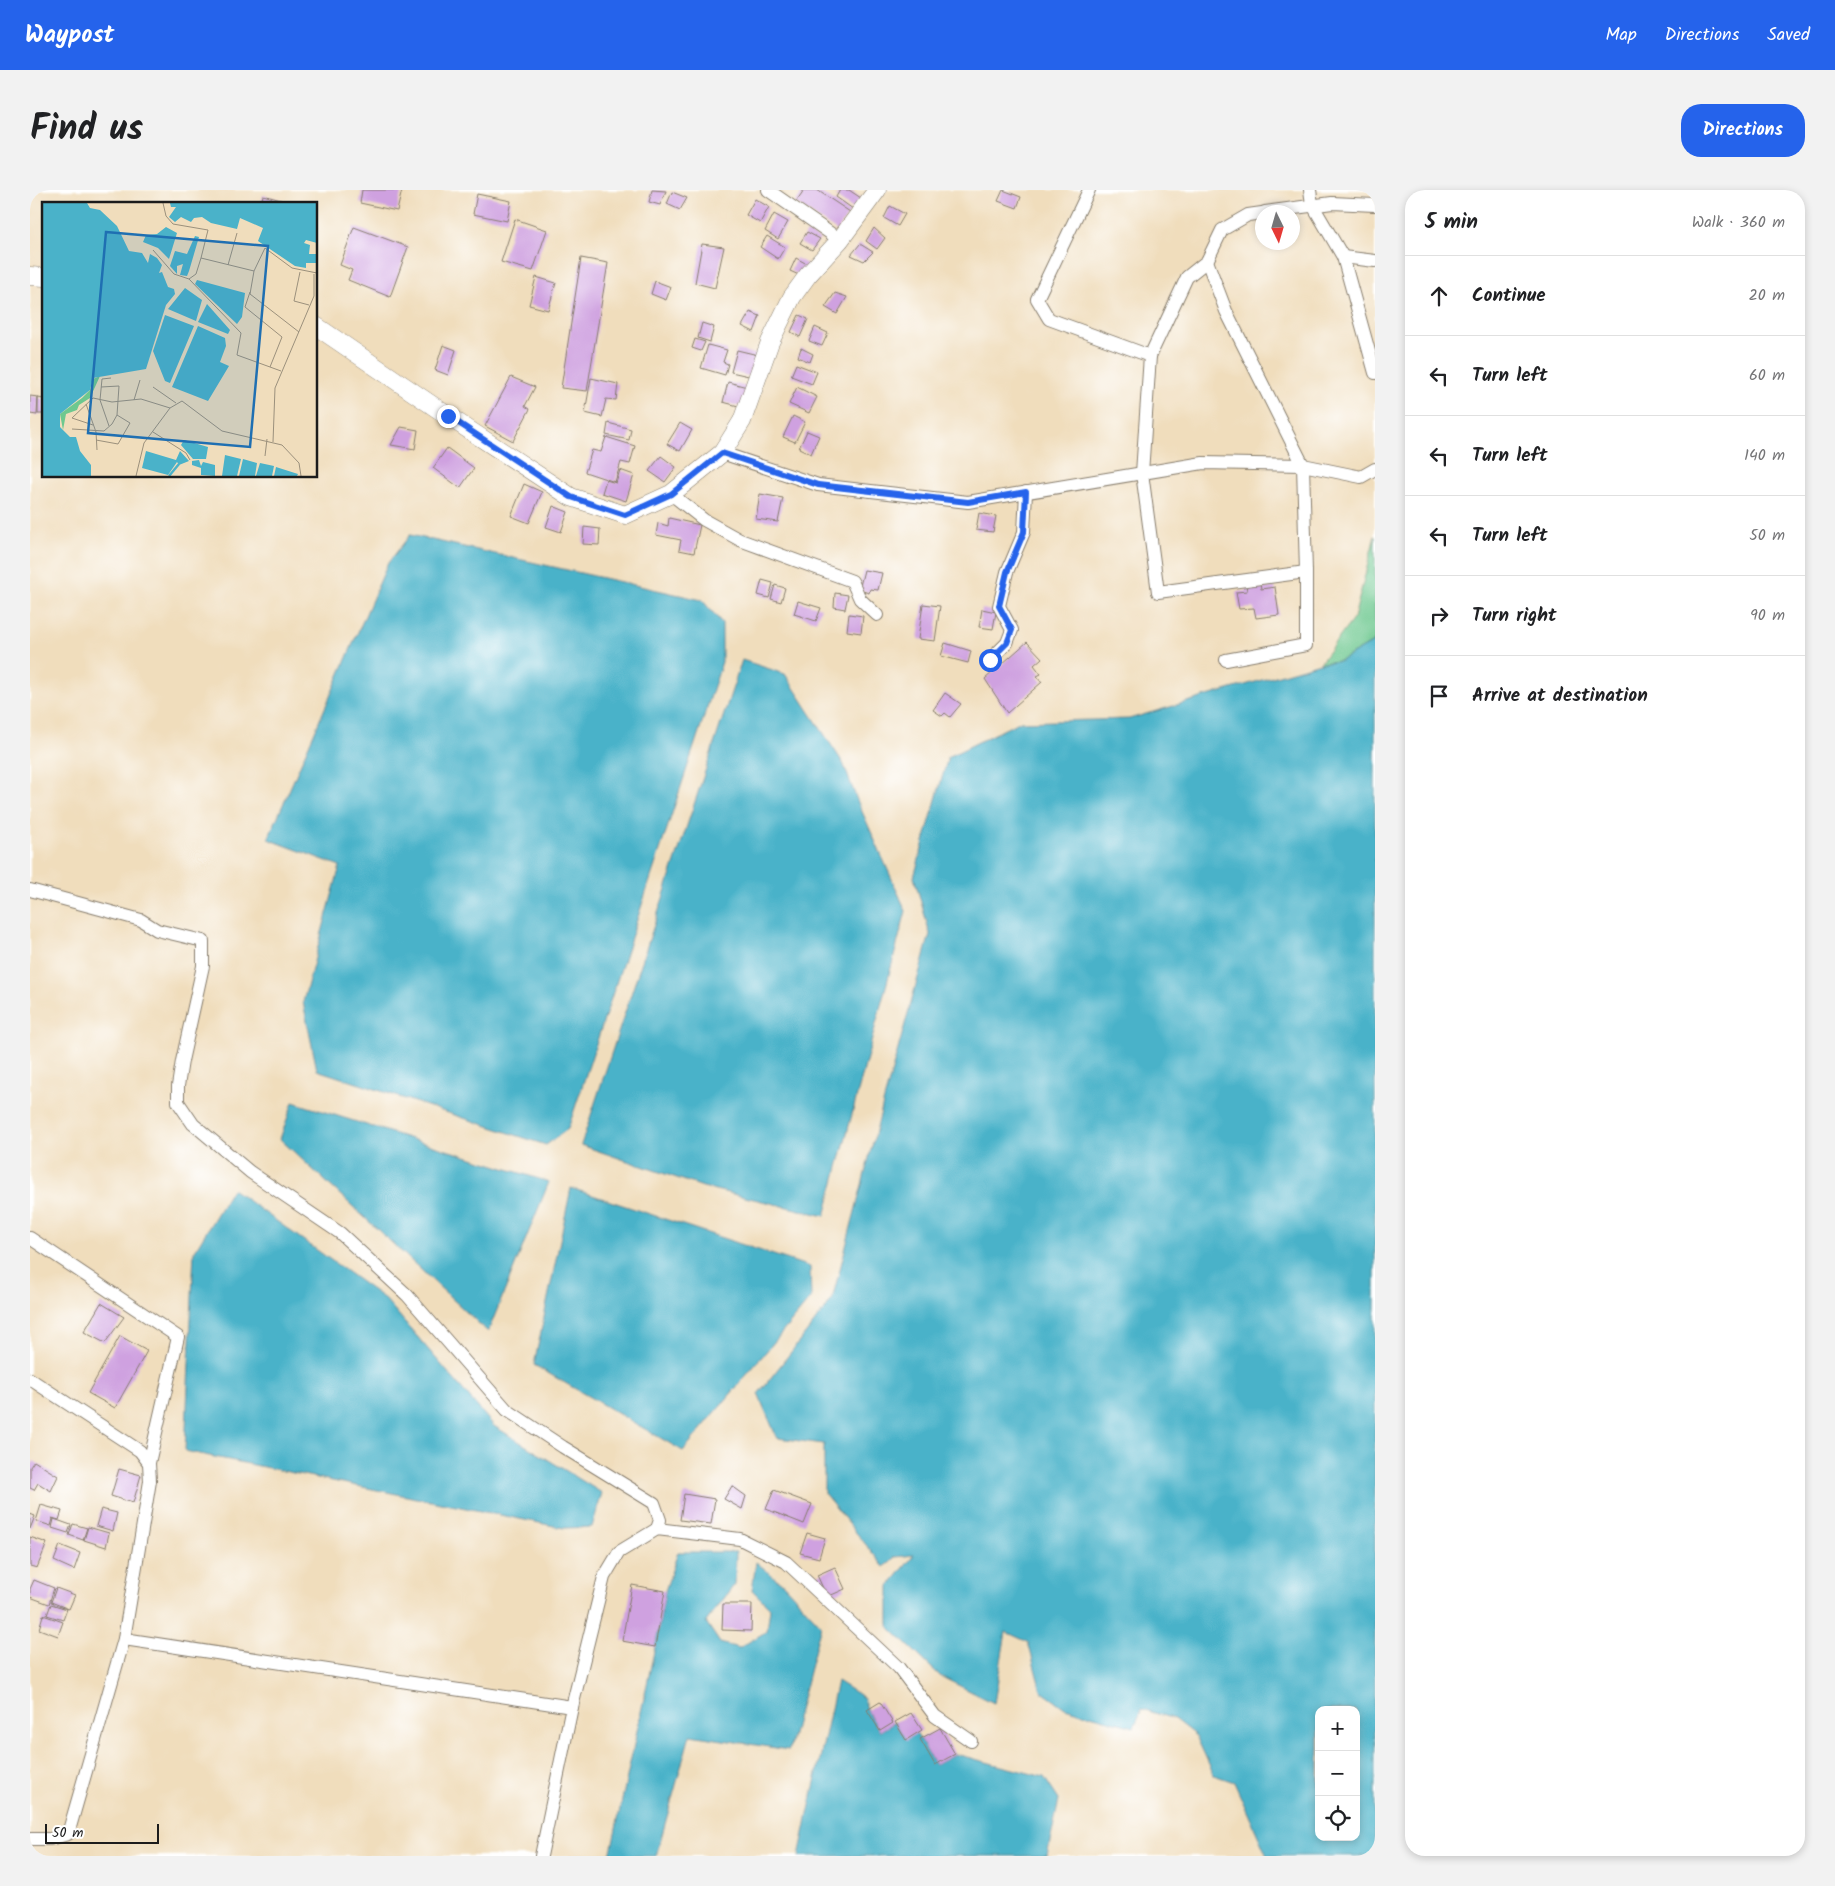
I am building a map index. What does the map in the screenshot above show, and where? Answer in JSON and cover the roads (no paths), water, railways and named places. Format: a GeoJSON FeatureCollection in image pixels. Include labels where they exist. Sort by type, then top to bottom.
{"type":"FeatureCollection","features":[{"type":"Feature","properties":{"kind":"street"},"geometry":{"type":"LineString","coordinates":[[768,190],[840,240]]}},
{"type":"Feature","properties":{"kind":"street"},"geometry":{"type":"LineString","coordinates":[[318,327],[571,497],[625,515],[671,494],[722,453],[742,421],[770,342],[792,297],[808,275],[840,240],[877,190]]}},
{"type":"Feature","properties":{"kind":"street"},"geometry":{"type":"LineString","coordinates":[[1089,190],[1038,299],[1050,319],[1150,356]]}},
{"type":"Feature","properties":{"kind":"street"},"geometry":{"type":"LineString","coordinates":[[1310,190],[1312,204],[1343,257],[1375,372]]}},
{"type":"Feature","properties":{"kind":"street"},"geometry":{"type":"LineString","coordinates":[[1300,206],[1332,202],[1375,205]]}},
{"type":"Feature","properties":{"kind":"street"},"geometry":{"type":"LineString","coordinates":[[1255,214],[1248,215],[1222,230],[1206,261],[1187,277],[1150,356],[1142,473],[1158,592],[1306,572]]}},
{"type":"Feature","properties":{"kind":"street"},"geometry":{"type":"LineString","coordinates":[[1343,257],[1375,261]]}},
{"type":"Feature","properties":{"kind":"street"},"geometry":{"type":"LineString","coordinates":[[1206,261],[1226,311],[1303,465],[1306,645],[1226,660]]}},
{"type":"Feature","properties":{"kind":"street"},"geometry":{"type":"LineString","coordinates":[[722,453],[818,485],[968,502],[1202,463],[1303,465],[1361,477],[1375,469]]}},
{"type":"Feature","properties":{"kind":"street"},"geometry":{"type":"LineString","coordinates":[[990,660],[1007,643],[1012,630],[999,606],[1007,572],[1024,532],[1026,492]]}},
{"type":"Feature","properties":{"kind":"street"},"geometry":{"type":"LineString","coordinates":[[671,494],[704,520],[740,540],[852,581],[860,599],[877,615]]}},
{"type":"Feature","properties":{"kind":"street"},"geometry":{"type":"LineString","coordinates":[[30,890],[141,920],[157,930],[203,940],[203,966],[178,1086],[178,1102],[193,1124],[250,1172],[340,1233],[407,1295],[508,1410],[563,1447],[654,1503],[660,1520],[657,1529]]}},
{"type":"Feature","properties":{"kind":"street"},"geometry":{"type":"LineString","coordinates":[[30,1238],[178,1337],[149,1462],[150,1481],[124,1639],[68,1834],[50,1839],[30,1840]]}},
{"type":"Feature","properties":{"kind":"street"},"geometry":{"type":"LineString","coordinates":[[30,1378],[140,1451],[149,1462]]}},
{"type":"Feature","properties":{"kind":"street"},"geometry":{"type":"LineString","coordinates":[[541,1856],[572,1707],[604,1577],[619,1552],[657,1529],[740,1539],[786,1562],[899,1668],[935,1716],[971,1741]]}},
{"type":"Feature","properties":{"kind":"street"},"geometry":{"type":"LineString","coordinates":[[124,1639],[572,1707]]}},
{"type":"Feature","properties":{"kind":"water"},"geometry":{"type":"Polygon","coordinates":[[[410,535],[702,600],[722,623],[722,662],[568,1129],[546,1145],[317,1070],[303,1002],[340,866],[268,839],[388,563],[410,535]]]}},
{"type":"Feature","properties":{"kind":"water"},"geometry":{"type":"Polygon","coordinates":[[[1375,641],[1375,1856],[1267,1856],[1234,1782],[1214,1775],[1196,1736],[1174,1719],[1142,1709],[1134,1727],[1065,1708],[1041,1691],[1028,1642],[1006,1632],[994,1703],[940,1676],[889,1627],[889,1586],[914,1555],[895,1557],[884,1567],[824,1493],[824,1444],[777,1438],[758,1394],[832,1300],[885,1096],[930,934],[914,877],[948,757],[1019,722],[1129,719],[1320,663],[1340,661],[1375,641]]]}},
{"type":"Feature","properties":{"kind":"water"},"geometry":{"type":"Polygon","coordinates":[[[742,660],[785,674],[843,763],[857,800],[906,911],[825,1216],[703,1187],[581,1145],[742,660]]]}},
{"type":"Feature","properties":{"kind":"water"},"geometry":{"type":"Polygon","coordinates":[[[293,1102],[549,1182],[488,1332],[280,1139],[293,1102]]]}},
{"type":"Feature","properties":{"kind":"water"},"geometry":{"type":"Polygon","coordinates":[[[571,1188],[810,1267],[811,1298],[683,1451],[534,1365],[571,1188]]]}},
{"type":"Feature","properties":{"kind":"water"},"geometry":{"type":"Polygon","coordinates":[[[232,1189],[385,1299],[494,1426],[602,1493],[592,1527],[564,1528],[185,1451],[194,1252],[232,1189]]]}},
{"type":"Feature","properties":{"kind":"water"},"geometry":{"type":"Polygon","coordinates":[[[678,1552],[736,1552],[735,1584],[706,1622],[720,1643],[739,1648],[767,1631],[770,1608],[752,1590],[756,1562],[783,1584],[821,1625],[789,1750],[690,1735],[656,1856],[610,1856],[655,1647],[665,1591],[678,1552]]]}},
{"type":"Feature","properties":{"kind":"water"},"geometry":{"type":"Polygon","coordinates":[[[837,1681],[864,1698],[867,1710],[880,1731],[895,1722],[906,1739],[916,1733],[935,1765],[955,1754],[1044,1777],[1059,1800],[1047,1856],[799,1856],[837,1681]]]}}]}
